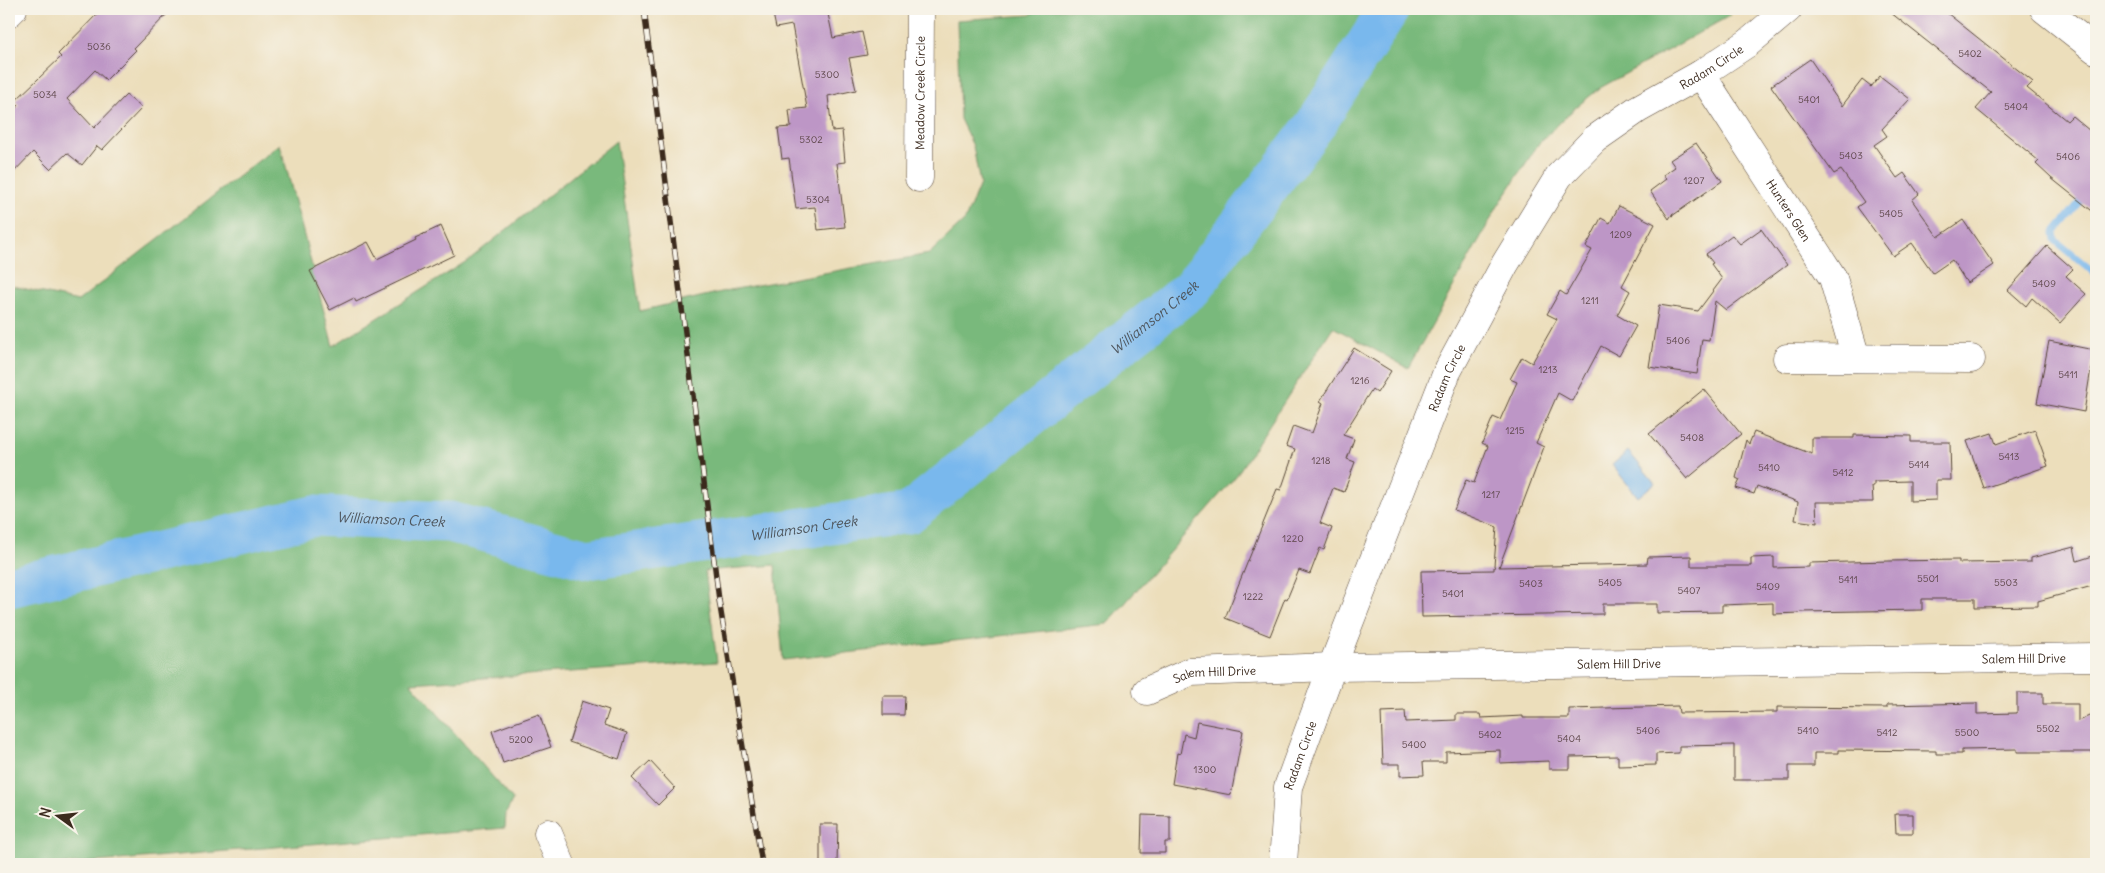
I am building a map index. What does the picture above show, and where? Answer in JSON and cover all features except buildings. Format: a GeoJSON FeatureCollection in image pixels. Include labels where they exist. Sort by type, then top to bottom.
{"type":"FeatureCollection","features":[{"type":"Feature","properties":{"kind":"street"},"geometry":{"type":"LineString","coordinates":[[9,13],[14,9]]}},
{"type":"Feature","properties":{"kind":"street","name":"Meadow Creek Circle"},"geometry":{"type":"LineString","coordinates":[[919,178],[920,9]]}},
{"type":"Feature","properties":{"kind":"street","name":"Radam Circle"},"geometry":{"type":"LineString","coordinates":[[1283,864],[1288,787],[1332,668],[1447,372],[1505,264],[1559,176],[1595,139],[1638,109],[1701,74],[1748,43],[1788,9]]}},
{"type":"Feature","properties":{"kind":"street"},"geometry":{"type":"LineString","coordinates":[[2044,9],[2096,50]]}},
{"type":"Feature","properties":{"kind":"street","name":"Hunters Glen"},"geometry":{"type":"LineString","coordinates":[[1701,74],[1833,278],[1856,358]]}},
{"type":"Feature","properties":{"kind":"street"},"geometry":{"type":"LineString","coordinates":[[1787,358],[1971,359]]}},
{"type":"Feature","properties":{"kind":"street","name":"Salem Hill Drive"},"geometry":{"type":"LineString","coordinates":[[1146,691],[1190,672],[1332,668],[2096,658]]}},
{"type":"Feature","properties":{"kind":"street"},"geometry":{"type":"LineString","coordinates":[[548,833],[561,864]]}},
{"type":"Feature","properties":{"kind":"green space"},"geometry":{"type":"Polygon","coordinates":[[[1038,9],[1725,9],[1731,15],[1600,88],[1575,108],[1539,143],[1498,206],[1408,368],[1333,327],[1236,476],[1107,624],[783,660],[775,565],[705,571],[717,662],[411,683],[513,800],[506,813],[505,828],[70,864],[9,864],[9,285],[78,301],[280,144],[333,346],[470,259],[616,141],[640,311],[730,290],[929,254],[965,220],[980,184],[973,146],[960,119],[957,20],[1030,15],[1038,9]]]}},
{"type":"Feature","properties":{"kind":"water"},"geometry":{"type":"Polygon","coordinates":[[[1628,451],[1655,483],[1638,497],[1612,465],[1628,451]]]}},
{"type":"Feature","properties":{"kind":"waterway","name":"Williamson Creek"},"geometry":{"type":"LineString","coordinates":[[9,587],[314,516],[450,522],[587,559],[909,513],[1192,288],[1315,125],[1389,9]]}},
{"type":"Feature","properties":{"kind":"waterway"},"geometry":{"type":"LineString","coordinates":[[2096,183],[2054,233],[2055,240],[2096,274]]}},
{"type":"Feature","properties":{"kind":"railway"},"geometry":{"type":"LineString","coordinates":[[644,9],[719,600],[762,864]]}}]}
